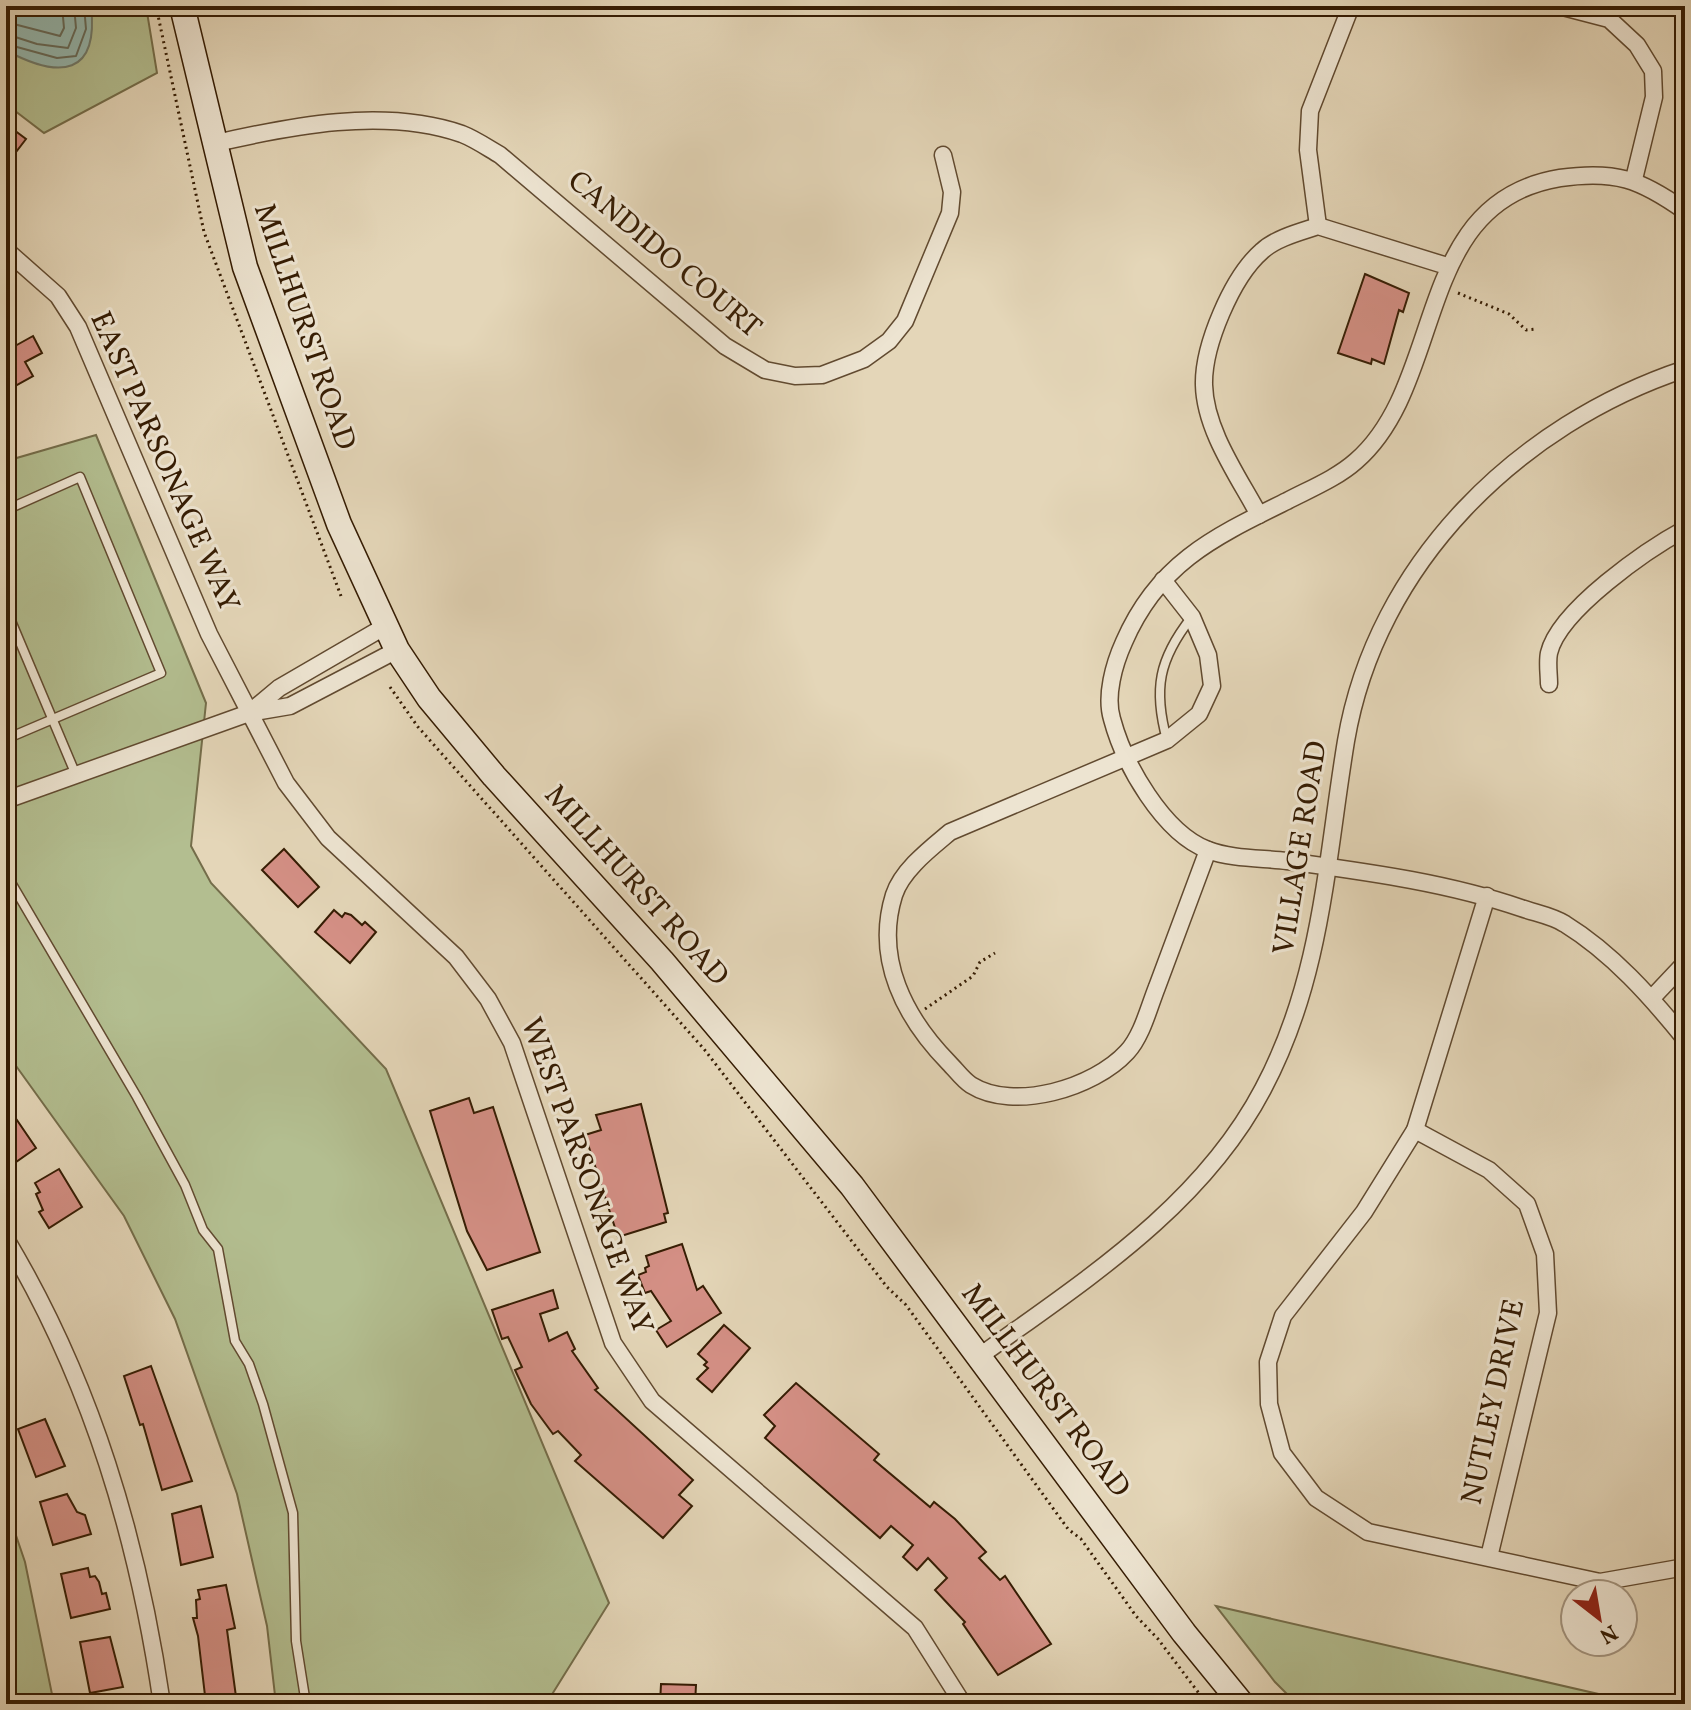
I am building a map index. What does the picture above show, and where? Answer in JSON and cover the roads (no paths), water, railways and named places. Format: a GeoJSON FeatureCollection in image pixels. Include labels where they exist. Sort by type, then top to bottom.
{"type":"FeatureCollection","features":[{"type":"Feature","properties":{"kind":"street","name":"MILLHURST ROAD"},"geometry":{"type":"LineString","coordinates":[[182,6],[212,144],[245,267],[276,359],[339,524],[397,650],[429,698],[494,776],[758,1072],[852,1186],[1184,1633],[1242,1704]]}},
{"type":"Feature","properties":{"kind":"street"},"geometry":{"type":"LineString","coordinates":[[1318,226],[1308,150],[1310,111],[1351,6]]}},
{"type":"Feature","properties":{"kind":"street"},"geometry":{"type":"LineString","coordinates":[[1559,6],[1609,19],[1637,45],[1653,71],[1654,97],[1634,179]]}},
{"type":"Feature","properties":{"kind":"street","name":"CANDIDO COURT"},"geometry":{"type":"LineString","coordinates":[[212,144],[301,124],[337,122],[427,125],[464,135],[500,155],[744,360],[795,376],[822,375],[864,359],[889,341],[905,321],[950,213],[952,192],[943,155]]}},
{"type":"Feature","properties":{"kind":"street"},"geometry":{"type":"LineString","coordinates":[[1685,211],[1634,179],[1595,173],[1541,181],[1509,197],[1475,224],[1447,266],[1405,389],[1385,426],[1356,461],[1181,560],[1134,618],[1114,665],[1110,715],[1127,758],[1158,812],[1208,850],[1447,886],[1563,922],[1652,998],[1685,1039]]}},
{"type":"Feature","properties":{"kind":"street"},"geometry":{"type":"LineString","coordinates":[[1259,515],[1216,435],[1204,386],[1210,339],[1238,284],[1262,251],[1318,226],[1447,266]]}},
{"type":"Feature","properties":{"kind":"street","name":"EAST PARSONAGE WAY"},"geometry":{"type":"LineString","coordinates":[[6,250],[58,296],[78,327],[197,607],[249,713]]}},
{"type":"Feature","properties":{"kind":"street","name":"VILLAGE ROAD"},"geometry":{"type":"LineString","coordinates":[[980,1356],[1153,1226],[1186,1194],[1241,1126],[1262,1091],[1299,1008],[1311,968],[1347,738],[1357,696],[1390,614],[1437,541],[1501,472],[1571,420],[1616,396],[1685,369]]}},
{"type":"Feature","properties":{"kind":"street"},"geometry":{"type":"LineString","coordinates":[[1549,684],[1549,652],[1563,626],[1606,582],[1661,541],[1685,529]]}},
{"type":"Feature","properties":{"kind":"street"},"geometry":{"type":"LineString","coordinates":[[1163,580],[1192,617],[1208,655],[1212,686],[1199,714],[1167,740],[950,832],[922,855],[895,892],[886,942],[893,979],[912,1018],[971,1085],[1018,1098],[1058,1091],[1099,1075],[1128,1051],[1146,1015],[1208,850]]}},
{"type":"Feature","properties":{"kind":"street"},"geometry":{"type":"LineString","coordinates":[[249,713],[279,688],[384,627]]}},
{"type":"Feature","properties":{"kind":"street"},"geometry":{"type":"LineString","coordinates":[[6,800],[249,713],[290,706],[397,650]]}},
{"type":"Feature","properties":{"kind":"street","name":"WEST PARSONAGE WAY"},"geometry":{"type":"LineString","coordinates":[[249,713],[286,783],[328,838],[430,930],[456,957],[488,999],[512,1043],[613,1343],[652,1401],[915,1628],[963,1704]]}},
{"type":"Feature","properties":{"kind":"street"},"geometry":{"type":"LineString","coordinates":[[1487,896],[1415,1130],[1364,1212],[1283,1316],[1268,1362],[1269,1404],[1282,1453],[1316,1498],[1368,1532],[1600,1582],[1685,1567]]}},
{"type":"Feature","properties":{"kind":"street"},"geometry":{"type":"LineString","coordinates":[[1652,998],[1685,963]]}},
{"type":"Feature","properties":{"kind":"street","name":"NUTLEY DRIVE"},"geometry":{"type":"LineString","coordinates":[[1415,1130],[1489,1170],[1527,1204],[1545,1254],[1548,1313],[1489,1557]]}},
{"type":"Feature","properties":{"kind":"street"},"geometry":{"type":"LineString","coordinates":[[6,1239],[53,1325],[88,1405],[119,1492],[141,1579],[162,1704]]}},
{"type":"Feature","properties":{"kind":"lane"},"geometry":{"type":"LineString","coordinates":[[6,510],[80,477],[161,673],[6,739]]}},
{"type":"Feature","properties":{"kind":"lane"},"geometry":{"type":"LineString","coordinates":[[6,609],[76,775]]}},
{"type":"Feature","properties":{"kind":"lane"},"geometry":{"type":"LineString","coordinates":[[1167,740],[1159,710],[1161,672],[1170,645],[1192,617]]}},
{"type":"Feature","properties":{"kind":"lane"},"geometry":{"type":"LineString","coordinates":[[6,874],[37,922],[98,1035],[137,1097],[185,1185],[203,1230],[218,1249],[235,1341],[249,1364],[263,1404],[293,1513],[296,1641],[306,1704]]}},
{"type":"Feature","properties":{"kind":"water"},"geometry":{"type":"Polygon","coordinates":[[[6,6],[91,6],[89,46],[82,58],[72,65],[59,68],[44,66],[7,51],[6,6]]]}}]}
